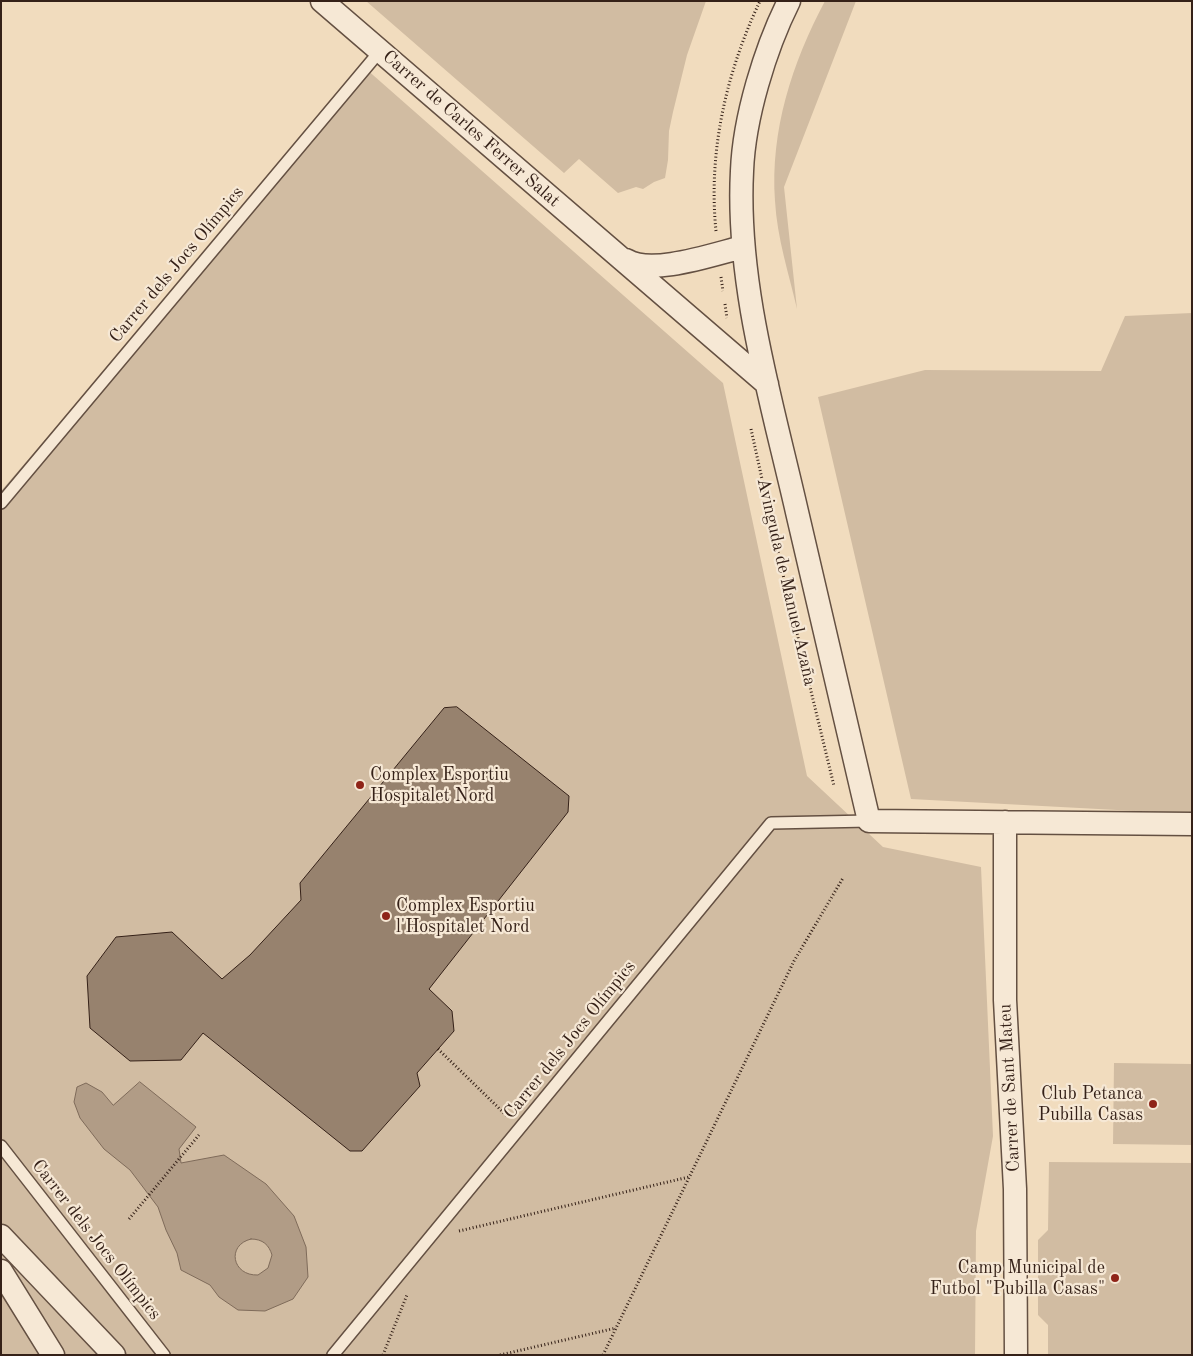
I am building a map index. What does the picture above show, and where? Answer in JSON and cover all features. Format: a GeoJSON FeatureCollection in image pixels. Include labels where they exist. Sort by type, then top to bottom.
{"type":"FeatureCollection","features":[{"type":"Feature","properties":{"kind":"street","name":"Carrer de Carles Ferrer Salat"},"geometry":{"type":"LineString","coordinates":[[322,1],[767,384]]}},
{"type":"Feature","properties":{"kind":"street","name":"Avinguda de Manuel Azaña"},"geometry":{"type":"LineString","coordinates":[[789,1],[764,62],[750,116],[742,170],[743,247],[767,384],[861,821]]}},
{"type":"Feature","properties":{"kind":"street","name":"Carrer de Carles Ferrer Salat"},"geometry":{"type":"LineString","coordinates":[[619,256],[631,263],[652,266],[672,264],[743,247]]}},
{"type":"Feature","properties":{"kind":"street"},"geometry":{"type":"LineString","coordinates":[[861,821],[1192,824]]}},
{"type":"Feature","properties":{"kind":"street","name":"Carrer de Sant Mateu"},"geometry":{"type":"LineString","coordinates":[[1005,822],[1005,990],[1015,1189],[1016,1355]]}},
{"type":"Feature","properties":{"kind":"street"},"geometry":{"type":"LineString","coordinates":[[1,1236],[114,1355]]}},
{"type":"Feature","properties":{"kind":"street"},"geometry":{"type":"LineString","coordinates":[[1,1271],[53,1355]]}},
{"type":"Feature","properties":{"kind":"lane","name":"Carrer dels Jocs Olímpics"},"geometry":{"type":"LineString","coordinates":[[1,503],[380,51]]}},
{"type":"Feature","properties":{"kind":"lane","name":"Carrer dels Jocs Olímpics"},"geometry":{"type":"LineString","coordinates":[[333,1355],[771,823],[861,821]]}},
{"type":"Feature","properties":{"kind":"lane","name":"Carrer dels Jocs Olímpics"},"geometry":{"type":"LineString","coordinates":[[1,1146],[164,1355]]}},
{"type":"Feature","properties":{"kind":"path"},"geometry":{"type":"LineString","coordinates":[[723,294],[714,204],[714,172],[722,113],[735,64],[760,1]]}},
{"type":"Feature","properties":{"kind":"path"},"geometry":{"type":"LineString","coordinates":[[724,303],[734,354]]}},
{"type":"Feature","properties":{"kind":"path","name":"Avinguda de Manuel Azaña"},"geometry":{"type":"LineString","coordinates":[[749,422],[832,780],[839,800],[861,821]]}},
{"type":"Feature","properties":{"kind":"path"},"geometry":{"type":"LineString","coordinates":[[603,1355],[794,961],[843,878]]}},
{"type":"Feature","properties":{"kind":"path"},"geometry":{"type":"LineString","coordinates":[[438,1049],[510,1118],[519,1129]]}},
{"type":"Feature","properties":{"kind":"path"},"geometry":{"type":"LineString","coordinates":[[129,1219],[199,1135]]}},
{"type":"Feature","properties":{"kind":"path"},"geometry":{"type":"LineString","coordinates":[[430,1238],[689,1177]]}},
{"type":"Feature","properties":{"kind":"path"},"geometry":{"type":"LineString","coordinates":[[384,1355],[408,1292]]}},
{"type":"Feature","properties":{"kind":"path"},"geometry":{"type":"LineString","coordinates":[[500,1355],[616,1328]]}},
{"type":"Feature","properties":{"kind":"shaded area"},"geometry":{"type":"Polygon","coordinates":[[[366,1],[706,1],[687,55],[673,112],[669,131],[665,178],[643,189],[636,187],[618,193],[579,159],[564,173],[366,1]]]}},
{"type":"Feature","properties":{"kind":"shaded area"},"geometry":{"type":"Polygon","coordinates":[[[825,1],[856,1],[784,187],[797,309],[776,215],[774,175],[776,149],[780,123],[793,73],[825,1]]]}},
{"type":"Feature","properties":{"kind":"shaded area","name":"Complex Esportiu Hospitalet Nord"},"geometry":{"type":"Polygon","coordinates":[[[365,68],[723,383],[807,776],[883,847],[981,867],[993,1136],[976,1231],[975,1355],[1,1355],[1,491],[365,68]]]}},
{"type":"Feature","properties":{"kind":"shaded area"},"geometry":{"type":"Polygon","coordinates":[[[1192,313],[1192,814],[911,799],[818,397],[925,370],[1101,371],[1125,316],[1192,313]]]}},
{"type":"Feature","properties":{"kind":"shaded area","name":"Club Petanca Pubilla Casas"},"geometry":{"type":"Polygon","coordinates":[[[1114,1063],[1192,1064],[1192,1145],[1113,1144],[1114,1063]]]}},
{"type":"Feature","properties":{"kind":"shaded area"},"geometry":{"type":"Polygon","coordinates":[[[140,1082],[196,1127],[179,1149],[181,1163],[224,1155],[266,1184],[294,1216],[306,1247],[308,1277],[293,1299],[265,1311],[238,1310],[219,1297],[210,1285],[181,1270],[177,1253],[158,1207],[130,1170],[104,1149],[80,1118],[74,1102],[77,1087],[86,1083],[102,1092],[113,1105],[140,1082]],[[251,1239],[243,1242],[238,1247],[235,1253],[235,1260],[242,1271],[258,1275],[268,1268],[272,1255],[265,1243],[251,1239]]]}},
{"type":"Feature","properties":{"kind":"shaded area","name":"Camp Municipal de Futbol \"Pubilla Casas\""},"geometry":{"type":"Polygon","coordinates":[[[1049,1162],[1192,1163],[1192,1355],[1048,1355],[1048,1325],[1038,1315],[1038,1240],[1048,1230],[1049,1162]]]}},
{"type":"Feature","properties":{"kind":"building","name":"Complex Esportiu l'Hospitalet Nord"},"geometry":{"type":"Polygon","coordinates":[[[457,707],[569,796],[568,812],[429,989],[452,1011],[454,1031],[417,1073],[420,1086],[362,1151],[350,1151],[203,1033],[181,1060],[130,1061],[90,1028],[87,976],[116,937],[172,932],[222,979],[250,955],[301,900],[300,883],[444,708],[457,707]]]}},
{"type":"Feature","properties":{"kind":"place","name":"Complex Esportiu Hospitalet Nord"},"geometry":{"type":"Point","coordinates":[360,785]}},
{"type":"Feature","properties":{"kind":"place","name":"Complex Esportiu l'Hospitalet Nord"},"geometry":{"type":"Point","coordinates":[386,916]}},
{"type":"Feature","properties":{"kind":"place","name":"Club Petanca Pubilla Casas"},"geometry":{"type":"Point","coordinates":[1153,1104]}},
{"type":"Feature","properties":{"kind":"place","name":"Camp Municipal de Futbol \"Pubilla Casas\""},"geometry":{"type":"Point","coordinates":[1115,1278]}}]}
